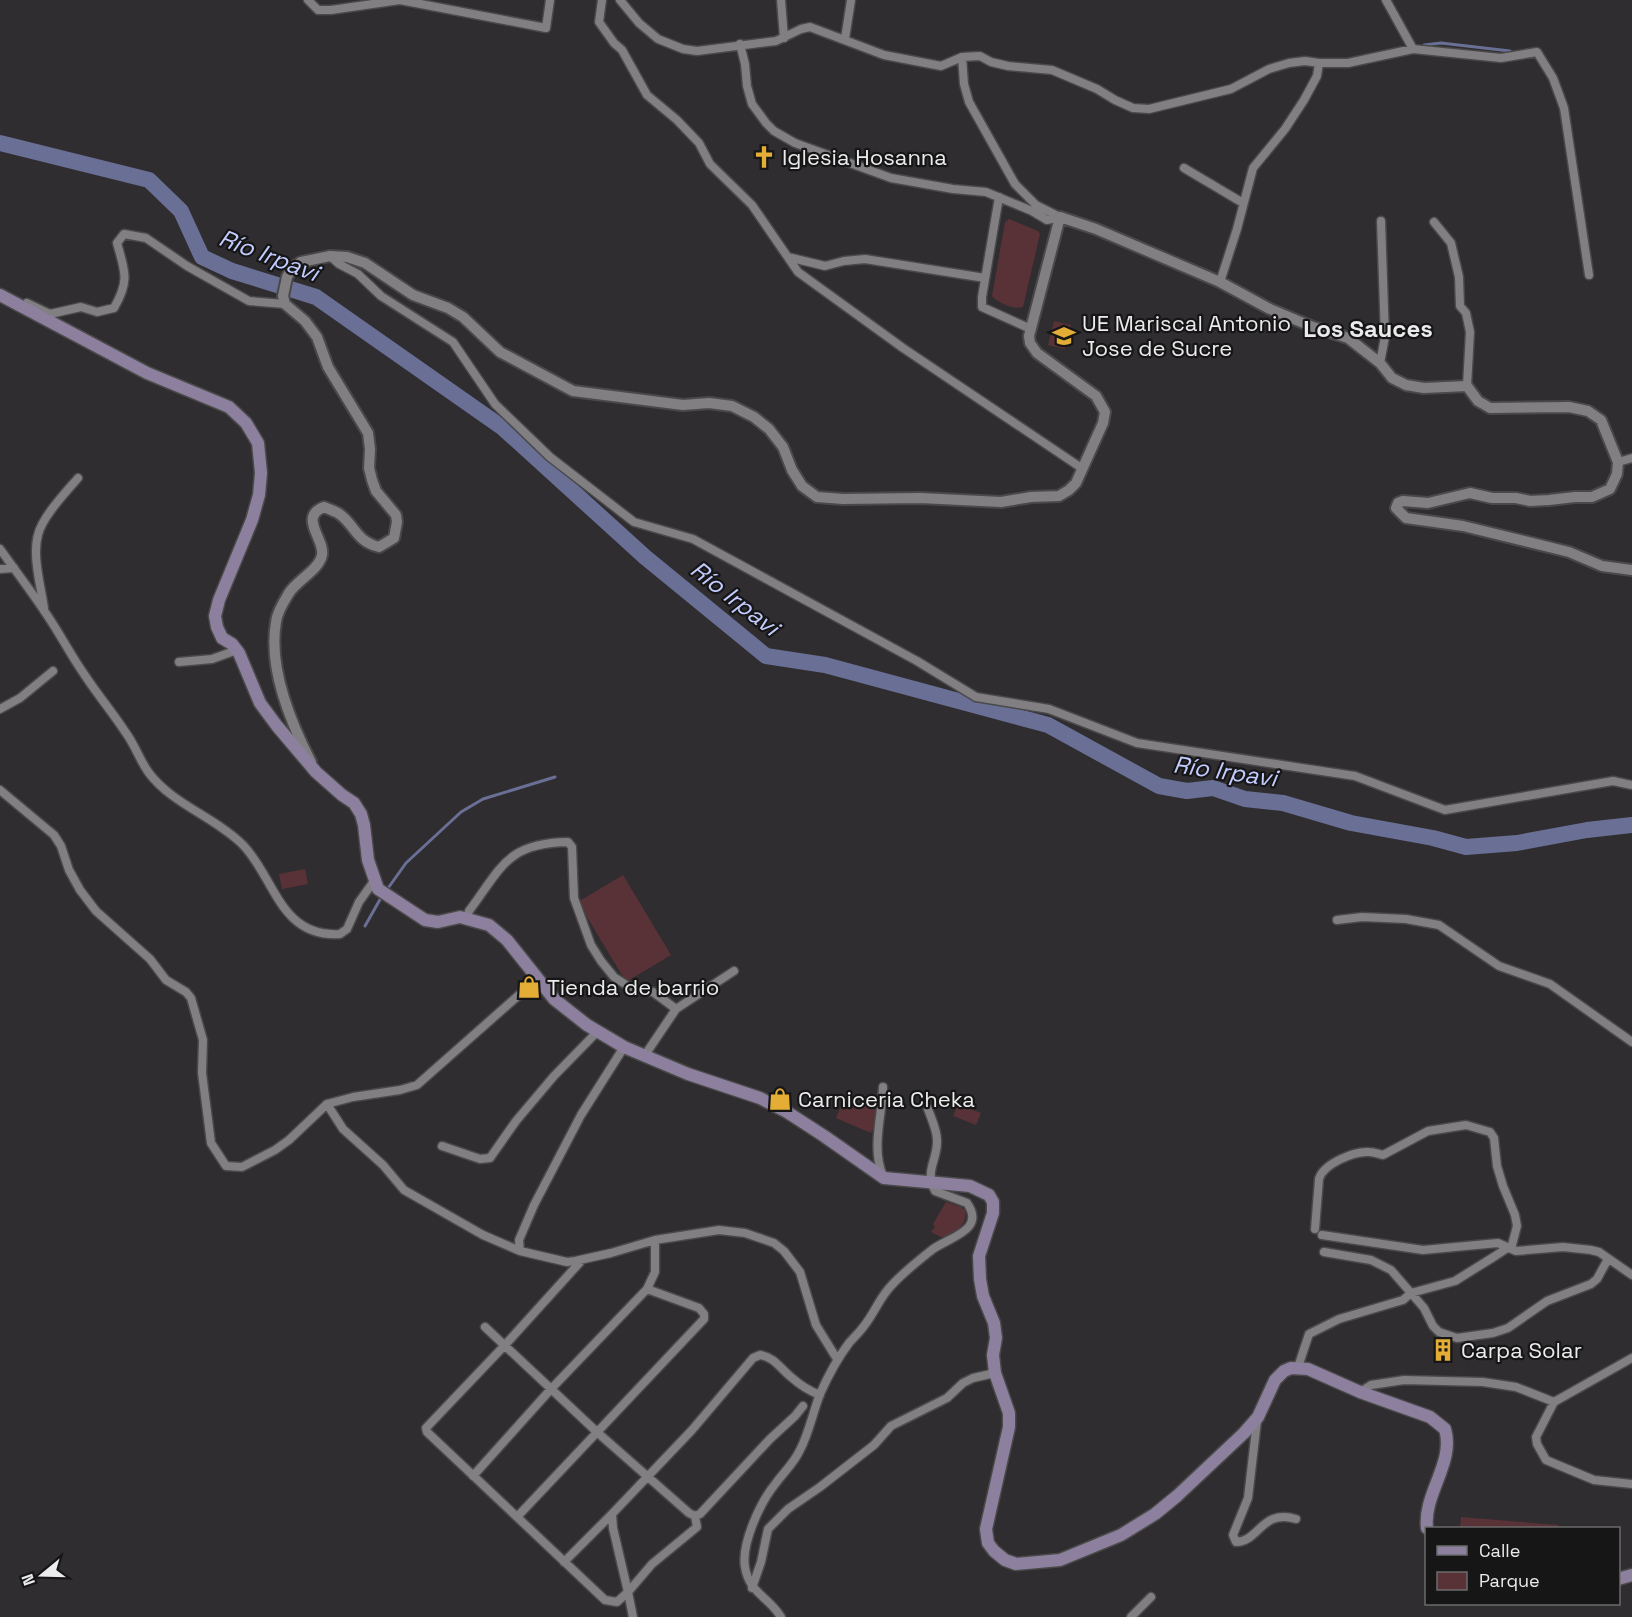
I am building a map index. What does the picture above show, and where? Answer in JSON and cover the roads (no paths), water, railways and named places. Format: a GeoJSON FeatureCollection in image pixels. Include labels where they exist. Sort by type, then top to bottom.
{"type":"FeatureCollection","features":[{"type":"Feature","properties":{"kind":"main road"},"geometry":{"type":"LineString","coordinates":[[0,294],[147,373],[229,407],[246,423],[258,443],[261,473],[259,495],[252,520],[219,600],[215,616],[217,627],[222,638],[237,650],[246,666],[260,703],[277,726],[316,772],[354,803],[361,814],[364,825],[368,860],[376,885],[390,898],[425,920],[438,922],[460,917],[489,925],[507,940],[554,999],[571,1014],[624,1047],[688,1074],[760,1098],[787,1112],[884,1178],[970,1186],[989,1194],[993,1203],[993,1213],[979,1256],[981,1287],[994,1323],[995,1373],[1009,1413],[1009,1427],[986,1529],[988,1543],[994,1551],[1005,1560],[1016,1564],[1060,1560],[1129,1531],[1177,1496],[1244,1433],[1258,1417],[1275,1380],[1284,1371],[1298,1367],[1430,1417],[1445,1429],[1448,1447],[1427,1508],[1427,1527]]}},
{"type":"Feature","properties":{"kind":"street"},"geometry":{"type":"LineString","coordinates":[[308,0],[318,10],[331,10],[400,0],[546,28],[550,0]]}},
{"type":"Feature","properties":{"kind":"street"},"geometry":{"type":"LineString","coordinates":[[602,0],[599,22],[614,44],[622,50],[647,95],[677,120],[699,143],[710,164],[752,205],[798,272],[884,334],[1083,469]]}},
{"type":"Feature","properties":{"kind":"street"},"geometry":{"type":"LineString","coordinates":[[620,0],[639,23],[658,39],[683,49],[697,51],[740,44],[764,43],[784,38],[810,27],[884,55],[941,66],[962,57],[980,56],[991,62],[1008,66],[1052,70],[1098,89],[1133,108],[1149,109],[1231,89],[1269,69],[1289,63],[1305,61],[1348,63],[1413,49],[1501,58],[1537,52],[1554,78],[1564,108],[1588,275]]}},
{"type":"Feature","properties":{"kind":"street"},"geometry":{"type":"LineString","coordinates":[[781,0],[784,38]]}},
{"type":"Feature","properties":{"kind":"street"},"geometry":{"type":"LineString","coordinates":[[845,39],[851,0]]}},
{"type":"Feature","properties":{"kind":"street"},"geometry":{"type":"LineString","coordinates":[[1386,0],[1413,49]]}},
{"type":"Feature","properties":{"kind":"street"},"geometry":{"type":"LineString","coordinates":[[740,44],[747,86],[753,104],[774,131],[795,143],[891,178],[953,189],[986,192],[1032,211],[1047,220],[1060,217]]}},
{"type":"Feature","properties":{"kind":"street"},"geometry":{"type":"LineString","coordinates":[[962,57],[964,84],[969,102],[1015,184],[1036,205],[1060,217],[1096,229],[1220,282],[1270,309],[1313,327],[1348,338],[1380,363],[1392,378],[1406,385],[1424,388],[1467,386]]}},
{"type":"Feature","properties":{"kind":"street"},"geometry":{"type":"LineString","coordinates":[[1220,282],[1253,168],[1285,129],[1317,76],[1319,63]]}},
{"type":"Feature","properties":{"kind":"street"},"geometry":{"type":"LineString","coordinates":[[1184,168],[1243,203]]}},
{"type":"Feature","properties":{"kind":"street"},"geometry":{"type":"LineString","coordinates":[[999,196],[982,307],[1031,328]]}},
{"type":"Feature","properties":{"kind":"street"},"geometry":{"type":"LineString","coordinates":[[284,300],[287,276],[300,262],[330,256],[365,263],[413,295],[448,308],[463,317],[500,352],[573,391],[683,405],[709,403],[732,406],[754,417],[769,429],[783,447],[792,470],[802,486],[817,497],[1001,502],[1031,497],[1059,496],[1076,483],[1103,423],[1105,412],[1096,396],[1037,353],[1030,343],[1029,336],[1060,217]]}},
{"type":"Feature","properties":{"kind":"street"},"geometry":{"type":"LineString","coordinates":[[1380,363],[1386,337],[1381,221]]}},
{"type":"Feature","properties":{"kind":"street"},"geometry":{"type":"LineString","coordinates":[[1434,222],[1451,243],[1459,277],[1460,306],[1466,313],[1470,332],[1467,386],[1478,401],[1490,408],[1569,407],[1588,411],[1601,420],[1618,462],[1617,474],[1610,489],[1592,497],[1530,501],[1516,498],[1492,498],[1470,493],[1428,503],[1403,501],[1398,503],[1396,508],[1406,518],[1462,525],[1569,552],[1602,566],[1632,570]]}},
{"type":"Feature","properties":{"kind":"street"},"geometry":{"type":"LineString","coordinates":[[0,294],[50,314],[81,307],[97,312],[114,308],[123,293],[126,275],[117,243],[124,234],[146,238],[188,266],[249,301],[284,300],[311,329],[328,367],[364,426],[369,438],[369,468],[372,480],[376,491],[390,506],[397,522],[394,538],[379,547],[365,542],[339,514],[324,507],[317,510],[313,517],[313,525],[322,555],[318,563],[290,592],[275,622],[273,650],[290,716],[316,772]]}},
{"type":"Feature","properties":{"kind":"street"},"geometry":{"type":"LineString","coordinates":[[330,256],[339,264],[358,274],[381,296],[453,342],[495,404],[550,457],[634,522],[693,539],[917,661],[976,697],[1049,709],[1137,743],[1355,776],[1445,810],[1613,781],[1632,785]]}},
{"type":"Feature","properties":{"kind":"street"},"geometry":{"type":"LineString","coordinates":[[788,257],[825,266],[864,259],[986,278]]}},
{"type":"Feature","properties":{"kind":"street"},"geometry":{"type":"LineString","coordinates":[[1618,462],[1632,458]]}},
{"type":"Feature","properties":{"kind":"street"},"geometry":{"type":"LineString","coordinates":[[45,612],[36,554],[38,535],[42,524],[78,478]]}},
{"type":"Feature","properties":{"kind":"street"},"geometry":{"type":"LineString","coordinates":[[0,549],[45,612],[83,674],[128,735],[149,773],[172,795],[241,843],[254,857],[280,905],[292,917],[304,927],[322,933],[340,934],[346,929],[359,902],[376,885]]}},
{"type":"Feature","properties":{"kind":"street"},"geometry":{"type":"LineString","coordinates":[[0,569],[14,568]]}},
{"type":"Feature","properties":{"kind":"street"},"geometry":{"type":"LineString","coordinates":[[179,662],[212,659],[237,650]]}},
{"type":"Feature","properties":{"kind":"street"},"geometry":{"type":"LineString","coordinates":[[0,709],[20,698],[53,671]]}},
{"type":"Feature","properties":{"kind":"street"},"geometry":{"type":"LineString","coordinates":[[0,790],[54,835],[80,890],[96,911],[150,959],[166,980],[186,992],[191,998],[202,1040],[202,1073],[211,1143],[226,1166],[242,1167],[275,1150],[327,1104],[417,1085],[537,979]]}},
{"type":"Feature","properties":{"kind":"street"},"geometry":{"type":"LineString","coordinates":[[466,918],[503,864],[516,853],[531,846],[550,842],[568,842],[572,847],[574,898],[591,945],[601,961],[614,977],[631,988],[653,993],[676,1009]]}},
{"type":"Feature","properties":{"kind":"street"},"geometry":{"type":"LineString","coordinates":[[1338,920],[1362,917],[1406,919],[1439,926],[1499,966],[1550,984],[1632,1042]]}},
{"type":"Feature","properties":{"kind":"street"},"geometry":{"type":"LineString","coordinates":[[645,1055],[676,1009],[734,971]]}},
{"type":"Feature","properties":{"kind":"street"},"geometry":{"type":"LineString","coordinates":[[442,1146],[480,1159],[490,1158],[516,1121],[554,1076],[598,1031]]}},
{"type":"Feature","properties":{"kind":"street"},"geometry":{"type":"LineString","coordinates":[[520,1251],[519,1240],[534,1205],[581,1115],[624,1047]]}},
{"type":"Feature","properties":{"kind":"street"},"geometry":{"type":"LineString","coordinates":[[883,1088],[877,1155],[884,1178]]}},
{"type":"Feature","properties":{"kind":"street"},"geometry":{"type":"LineString","coordinates":[[327,1104],[344,1129],[383,1165],[404,1190],[483,1235],[520,1251],[567,1262],[655,1240],[719,1230],[745,1233],[774,1243],[784,1251],[800,1272],[816,1325],[837,1359]]}},
{"type":"Feature","properties":{"kind":"street"},"geometry":{"type":"LineString","coordinates":[[781,1617],[770,1602],[752,1588],[745,1566],[745,1551],[750,1533],[763,1504],[801,1450],[820,1395],[837,1359],[874,1313],[884,1293],[939,1245],[969,1228],[972,1217],[967,1203],[935,1191],[930,1182],[937,1141],[928,1108]]}},
{"type":"Feature","properties":{"kind":"street"},"geometry":{"type":"LineString","coordinates":[[1298,1367],[1309,1334],[1339,1318],[1403,1300],[1411,1293],[1455,1281],[1507,1248],[1512,1245],[1518,1226],[1497,1166],[1494,1138],[1490,1132],[1466,1125],[1428,1131],[1383,1155],[1369,1152],[1357,1153],[1330,1164],[1321,1173],[1319,1179],[1318,1232],[1423,1250],[1498,1243],[1507,1248],[1516,1251],[1563,1247],[1591,1250],[1608,1258],[1632,1275]]}},
{"type":"Feature","properties":{"kind":"street"},"geometry":{"type":"LineString","coordinates":[[473,1476],[551,1389],[647,1289],[655,1272],[655,1240]]}},
{"type":"Feature","properties":{"kind":"street"},"geometry":{"type":"LineString","coordinates":[[1324,1252],[1380,1263],[1401,1280],[1424,1308],[1433,1326],[1439,1332],[1457,1338],[1493,1333],[1508,1328],[1547,1301],[1591,1284],[1598,1279],[1608,1258]]}},
{"type":"Feature","properties":{"kind":"street"},"geometry":{"type":"LineString","coordinates":[[582,1260],[505,1346],[426,1428],[427,1432],[564,1562],[610,1602],[617,1602],[652,1564],[697,1527],[695,1516]]}},
{"type":"Feature","properties":{"kind":"street"},"geometry":{"type":"LineString","coordinates":[[517,1517],[701,1325],[704,1314],[699,1308],[647,1289]]}},
{"type":"Feature","properties":{"kind":"street"},"geometry":{"type":"LineString","coordinates":[[485,1327],[598,1433],[689,1514],[695,1516],[700,1514],[803,1406]]}},
{"type":"Feature","properties":{"kind":"street"},"geometry":{"type":"LineString","coordinates":[[564,1562],[692,1430],[753,1358],[760,1355],[772,1359],[808,1390],[820,1395]]}},
{"type":"Feature","properties":{"kind":"street"},"geometry":{"type":"LineString","coordinates":[[1632,1358],[1554,1402],[1536,1437],[1537,1444],[1546,1460],[1594,1480],[1632,1484]]}},
{"type":"Feature","properties":{"kind":"street"},"geometry":{"type":"LineString","coordinates":[[752,1588],[761,1562],[768,1528],[788,1509],[874,1445],[891,1426],[947,1398],[963,1383],[995,1373]]}},
{"type":"Feature","properties":{"kind":"street"},"geometry":{"type":"LineString","coordinates":[[1360,1392],[1371,1385],[1404,1380],[1483,1382],[1516,1387],[1554,1402]]}},
{"type":"Feature","properties":{"kind":"street"},"geometry":{"type":"LineString","coordinates":[[1258,1417],[1248,1497],[1233,1535],[1234,1540],[1242,1542],[1265,1523],[1277,1517],[1286,1516],[1296,1519]]}},
{"type":"Feature","properties":{"kind":"street"},"geometry":{"type":"LineString","coordinates":[[612,1514],[613,1528],[633,1617]]}},
{"type":"Feature","properties":{"kind":"street"},"geometry":{"type":"LineString","coordinates":[[1131,1617],[1150,1597]]}},
{"type":"Feature","properties":{"kind":"waterway"},"geometry":{"type":"LineString","coordinates":[[1424,45],[1441,43],[1510,51]]}},
{"type":"Feature","properties":{"kind":"waterway","name":"Río Irpavi"},"geometry":{"type":"LineString","coordinates":[[0,143],[149,180],[181,211],[202,257],[232,271],[316,297],[503,428],[645,557],[766,656],[825,665],[1048,725],[1159,786],[1187,791],[1213,788],[1245,799],[1283,803],[1351,823],[1433,838],[1466,847],[1517,843],[1587,830],[1632,825]]}},
{"type":"Feature","properties":{"kind":"waterway"},"geometry":{"type":"LineString","coordinates":[[386,891],[406,863],[461,812],[483,799],[555,777]]}},
{"type":"Feature","properties":{"kind":"waterway"},"geometry":{"type":"LineString","coordinates":[[365,926],[382,896]]}},
{"type":"Feature","properties":{"kind":"place","name":"Iglesia Hosanna"},"geometry":{"type":"Point","coordinates":[764,157]}},
{"type":"Feature","properties":{"kind":"place","name":"UE Mariscal Antonio Jose de Sucre"},"geometry":{"type":"Point","coordinates":[1064,336]}},
{"type":"Feature","properties":{"kind":"place","name":"Tienda de barrio"},"geometry":{"type":"Point","coordinates":[529,987]}},
{"type":"Feature","properties":{"kind":"place","name":"Carniceria Cheka"},"geometry":{"type":"Point","coordinates":[780,1099]}},
{"type":"Feature","properties":{"kind":"place","name":"Carpa Solar"},"geometry":{"type":"Point","coordinates":[1443,1350]}},
{"type":"Feature","properties":{"kind":"district","name":"Los Sauces"},"geometry":{"type":"Point","coordinates":[1368,328]}}]}
